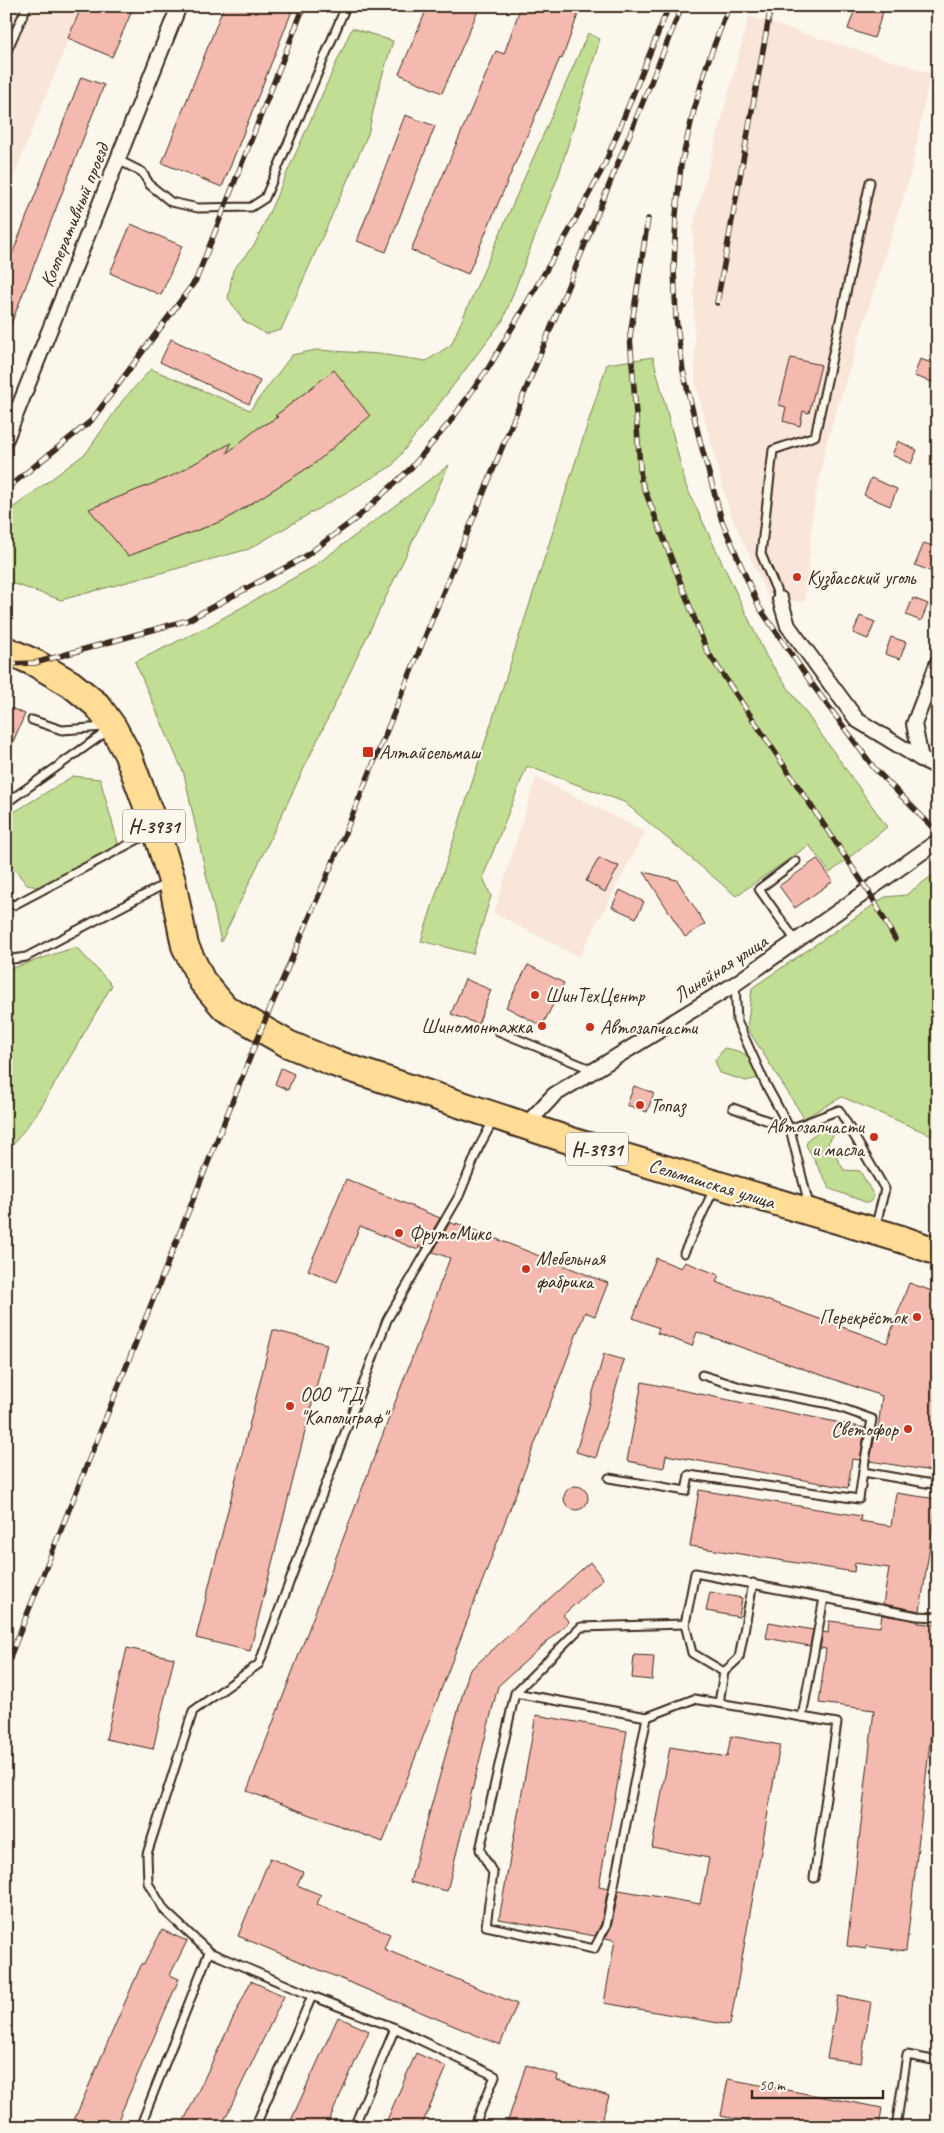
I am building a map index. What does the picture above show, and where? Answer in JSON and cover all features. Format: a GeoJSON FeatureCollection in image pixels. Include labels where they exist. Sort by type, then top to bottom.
{"type":"FeatureCollection","features":[{"type":"Feature","properties":{"kind":"highway","name":"Н-3931"},"geometry":{"type":"LineString","coordinates":[[6,650],[35,663],[71,684],[97,705],[113,727],[128,755],[156,830],[172,881]]}},
{"type":"Feature","properties":{"kind":"highway","name":"Сельмашская улица"},"geometry":{"type":"LineString","coordinates":[[172,881],[185,946],[202,981],[225,1008],[288,1044],[334,1063],[495,1117],[938,1252]]}},
{"type":"Feature","properties":{"kind":"street","name":"Кооперативный проезд"},"geometry":{"type":"LineString","coordinates":[[6,439],[179,6]]}},
{"type":"Feature","properties":{"kind":"street"},"geometry":{"type":"LineString","coordinates":[[780,599],[788,626],[857,720],[921,759],[938,767]]}},
{"type":"Feature","properties":{"kind":"street"},"geometry":{"type":"LineString","coordinates":[[921,759],[914,724],[938,662]]}},
{"type":"Feature","properties":{"kind":"street","name":"Линейная улица"},"geometry":{"type":"LineString","coordinates":[[525,1126],[554,1095],[734,984],[938,841]]}},
{"type":"Feature","properties":{"kind":"lane"},"geometry":{"type":"LineString","coordinates":[[6,54],[27,6]]}},
{"type":"Feature","properties":{"kind":"lane"},"geometry":{"type":"LineString","coordinates":[[118,160],[142,172],[150,185],[171,202],[198,208],[251,207],[265,198],[346,6]]}},
{"type":"Feature","properties":{"kind":"lane"},"geometry":{"type":"LineString","coordinates":[[780,599],[761,554],[773,450],[815,436],[870,182]]}},
{"type":"Feature","properties":{"kind":"lane"},"geometry":{"type":"LineString","coordinates":[[32,720],[62,730],[113,727]]}},
{"type":"Feature","properties":{"kind":"lane"},"geometry":{"type":"LineString","coordinates":[[6,803],[113,727]]}},
{"type":"Feature","properties":{"kind":"lane"},"geometry":{"type":"LineString","coordinates":[[6,902],[14,905],[156,830]]}},
{"type":"Feature","properties":{"kind":"lane"},"geometry":{"type":"LineString","coordinates":[[796,861],[759,889],[796,942]]}},
{"type":"Feature","properties":{"kind":"lane"},"geometry":{"type":"LineString","coordinates":[[6,960],[26,957],[172,881]]}},
{"type":"Feature","properties":{"kind":"lane"},"geometry":{"type":"LineString","coordinates":[[734,984],[737,1021],[765,1083],[790,1129],[812,1213]]}},
{"type":"Feature","properties":{"kind":"lane"},"geometry":{"type":"LineString","coordinates":[[498,1031],[593,1071]]}},
{"type":"Feature","properties":{"kind":"lane"},"geometry":{"type":"LineString","coordinates":[[732,1108],[790,1129],[839,1110],[885,1189],[874,1232]]}},
{"type":"Feature","properties":{"kind":"lane"},"geometry":{"type":"LineString","coordinates":[[474,2127],[495,2076],[395,2028],[312,1996],[209,1952],[165,1911],[148,1883],[146,1854],[192,1711],[259,1664],[387,1320],[459,1196],[479,1147],[495,1117]]}},
{"type":"Feature","properties":{"kind":"lane"},"geometry":{"type":"LineString","coordinates":[[684,1253],[716,1184]]}},
{"type":"Feature","properties":{"kind":"lane"},"geometry":{"type":"LineString","coordinates":[[610,1478],[686,1491],[689,1475],[859,1499],[872,1418],[830,1404],[744,1388],[702,1375]]}},
{"type":"Feature","properties":{"kind":"lane"},"geometry":{"type":"LineString","coordinates":[[863,1472],[938,1485]]}},
{"type":"Feature","properties":{"kind":"lane"},"geometry":{"type":"LineString","coordinates":[[724,1672],[692,1653],[686,1624],[695,1572],[917,1616],[938,1616]]}},
{"type":"Feature","properties":{"kind":"lane"},"geometry":{"type":"LineString","coordinates":[[719,1703],[724,1672],[740,1658],[753,1583]]}},
{"type":"Feature","properties":{"kind":"lane"},"geometry":{"type":"LineString","coordinates":[[802,1718],[824,1598]]}},
{"type":"Feature","properties":{"kind":"lane"},"geometry":{"type":"LineString","coordinates":[[647,1717],[606,1926],[594,1949],[486,1926],[493,1873],[480,1850],[515,1693],[581,1627],[686,1624]]}},
{"type":"Feature","properties":{"kind":"lane"},"geometry":{"type":"LineString","coordinates":[[515,1693],[647,1717],[694,1699],[837,1723],[814,1878]]}},
{"type":"Feature","properties":{"kind":"lane"},"geometry":{"type":"LineString","coordinates":[[140,2127],[209,1952]]}},
{"type":"Feature","properties":{"kind":"lane"},"geometry":{"type":"LineString","coordinates":[[255,2127],[312,1996]]}},
{"type":"Feature","properties":{"kind":"lane"},"geometry":{"type":"LineString","coordinates":[[354,2127],[395,2028]]}},
{"type":"Feature","properties":{"kind":"lane"},"geometry":{"type":"LineString","coordinates":[[896,2127],[907,2055],[938,2061]]}},
{"type":"Feature","properties":{"kind":"shaded area"},"geometry":{"type":"Polygon","coordinates":[[[6,6],[82,6],[6,195],[6,6]]]}},
{"type":"Feature","properties":{"kind":"shaded area"},"geometry":{"type":"Polygon","coordinates":[[[749,16],[930,73],[911,172],[827,441],[813,510],[805,602],[780,599],[771,604],[729,510],[695,382],[693,227],[749,16]]]}},
{"type":"Feature","properties":{"kind":"shaded area"},"geometry":{"type":"Polygon","coordinates":[[[536,777],[645,832],[579,957],[494,913],[536,777]]]}},
{"type":"Feature","properties":{"kind":"green space"},"geometry":{"type":"Polygon","coordinates":[[[352,28],[393,41],[378,90],[368,134],[281,330],[266,334],[244,321],[228,298],[233,270],[255,244],[352,28]]]}},
{"type":"Feature","properties":{"kind":"green space"},"geometry":{"type":"Polygon","coordinates":[[[588,33],[600,39],[559,174],[503,320],[392,466],[249,549],[61,600],[6,581],[6,513],[86,453],[123,400],[151,369],[250,410],[292,355],[316,350],[379,354],[426,361],[451,345],[588,33]]]}},
{"type":"Feature","properties":{"kind":"green space"},"geometry":{"type":"Polygon","coordinates":[[[653,357],[686,486],[767,658],[887,827],[830,873],[809,845],[736,896],[624,802],[527,766],[483,877],[491,896],[473,954],[421,941],[607,364],[653,357]]]}},
{"type":"Feature","properties":{"kind":"green space"},"geometry":{"type":"Polygon","coordinates":[[[449,465],[221,942],[184,774],[135,662],[207,627],[313,567],[449,465]]]}},
{"type":"Feature","properties":{"kind":"green space"},"geometry":{"type":"Polygon","coordinates":[[[73,776],[100,779],[118,843],[114,849],[43,888],[27,885],[6,858],[6,817],[73,776]]]}},
{"type":"Feature","properties":{"kind":"green space"},"geometry":{"type":"Polygon","coordinates":[[[938,871],[938,1138],[842,1097],[804,1118],[747,1028],[752,988],[885,897],[906,895],[938,871]]]}},
{"type":"Feature","properties":{"kind":"green space"},"geometry":{"type":"Polygon","coordinates":[[[76,947],[112,985],[40,1109],[6,1154],[6,970],[76,947]]]}},
{"type":"Feature","properties":{"kind":"green space"},"geometry":{"type":"Polygon","coordinates":[[[724,1048],[738,1051],[748,1056],[754,1065],[758,1078],[746,1081],[720,1073],[715,1061],[724,1048]]]}},
{"type":"Feature","properties":{"kind":"green space"},"geometry":{"type":"Polygon","coordinates":[[[828,1126],[835,1133],[828,1143],[844,1170],[860,1171],[874,1196],[868,1203],[830,1189],[806,1145],[809,1138],[828,1126]]]}},
{"type":"Feature","properties":{"kind":"building"},"geometry":{"type":"Polygon","coordinates":[[[82,6],[134,6],[112,57],[68,38],[82,6]]]}},
{"type":"Feature","properties":{"kind":"building"},"geometry":{"type":"Polygon","coordinates":[[[224,6],[294,6],[222,187],[162,163],[224,6]]]}},
{"type":"Feature","properties":{"kind":"building"},"geometry":{"type":"Polygon","coordinates":[[[428,6],[480,6],[442,93],[399,74],[428,6]]]}},
{"type":"Feature","properties":{"kind":"building"},"geometry":{"type":"Polygon","coordinates":[[[521,6],[581,6],[562,59],[560,58],[468,274],[411,250],[496,51],[504,54],[521,6]]]}},
{"type":"Feature","properties":{"kind":"building"},"geometry":{"type":"Polygon","coordinates":[[[856,6],[885,6],[874,38],[848,29],[856,6]]]}},
{"type":"Feature","properties":{"kind":"building"},"geometry":{"type":"Polygon","coordinates":[[[81,77],[104,85],[6,337],[6,270],[81,77]]]}},
{"type":"Feature","properties":{"kind":"building"},"geometry":{"type":"Polygon","coordinates":[[[405,115],[435,126],[386,252],[357,241],[405,115]]]}},
{"type":"Feature","properties":{"kind":"building"},"geometry":{"type":"Polygon","coordinates":[[[131,224],[182,246],[161,295],[110,273],[131,224]]]}},
{"type":"Feature","properties":{"kind":"building"},"geometry":{"type":"Polygon","coordinates":[[[171,339],[260,381],[249,404],[160,362],[171,339]]]}},
{"type":"Feature","properties":{"kind":"building"},"geometry":{"type":"Polygon","coordinates":[[[791,358],[821,365],[809,413],[803,411],[800,426],[783,421],[786,407],[779,405],[791,358]]]}},
{"type":"Feature","properties":{"kind":"building"},"geometry":{"type":"Polygon","coordinates":[[[920,359],[938,365],[938,384],[914,376],[920,359]]]}},
{"type":"Feature","properties":{"kind":"building"},"geometry":{"type":"Polygon","coordinates":[[[334,370],[370,416],[314,464],[225,520],[128,556],[89,509],[172,476],[231,443],[227,453],[258,428],[278,417],[275,416],[334,370]]]}},
{"type":"Feature","properties":{"kind":"building"},"geometry":{"type":"Polygon","coordinates":[[[898,441],[917,450],[911,464],[892,455],[898,441]]]}},
{"type":"Feature","properties":{"kind":"building"},"geometry":{"type":"Polygon","coordinates":[[[871,478],[897,489],[890,506],[864,495],[871,478]]]}},
{"type":"Feature","properties":{"kind":"building"},"geometry":{"type":"Polygon","coordinates":[[[924,543],[938,548],[938,565],[935,573],[915,565],[924,543]]]}},
{"type":"Feature","properties":{"kind":"building"},"geometry":{"type":"Polygon","coordinates":[[[913,598],[928,604],[921,621],[906,615],[913,598]]]}},
{"type":"Feature","properties":{"kind":"building"},"geometry":{"type":"Polygon","coordinates":[[[860,616],[875,622],[868,639],[853,633],[860,616]]]}},
{"type":"Feature","properties":{"kind":"building"},"geometry":{"type":"Polygon","coordinates":[[[891,637],[906,642],[900,659],[885,654],[891,637]]]}},
{"type":"Feature","properties":{"kind":"building"},"geometry":{"type":"Polygon","coordinates":[[[6,706],[25,714],[6,758],[6,706]]]}},
{"type":"Feature","properties":{"kind":"building"},"geometry":{"type":"Polygon","coordinates":[[[599,858],[619,866],[605,892],[586,881],[599,858]]]}},
{"type":"Feature","properties":{"kind":"building"},"geometry":{"type":"Polygon","coordinates":[[[817,859],[833,881],[795,908],[779,886],[817,859]]]}},
{"type":"Feature","properties":{"kind":"building"},"geometry":{"type":"Polygon","coordinates":[[[644,872],[677,880],[705,924],[685,937],[644,872]]]}},
{"type":"Feature","properties":{"kind":"building"},"geometry":{"type":"Polygon","coordinates":[[[620,890],[644,902],[636,918],[612,907],[620,890]]]}},
{"type":"Feature","properties":{"kind":"building","name":"ШинТехЦентр"},"geometry":{"type":"Polygon","coordinates":[[[528,965],[564,983],[542,1026],[506,1007],[528,965]]]}},
{"type":"Feature","properties":{"kind":"building"},"geometry":{"type":"Polygon","coordinates":[[[465,979],[491,990],[478,1024],[451,1014],[465,979]]]}},
{"type":"Feature","properties":{"kind":"building"},"geometry":{"type":"Polygon","coordinates":[[[281,1068],[294,1074],[288,1090],[275,1084],[281,1068]]]}},
{"type":"Feature","properties":{"kind":"building"},"geometry":{"type":"Polygon","coordinates":[[[634,1086],[654,1093],[647,1112],[627,1105],[634,1086]]]}},
{"type":"Feature","properties":{"kind":"building"},"geometry":{"type":"Polygon","coordinates":[[[346,1179],[440,1218],[423,1248],[419,1246],[418,1250],[360,1226],[337,1282],[308,1270],[346,1179]]]}},
{"type":"Feature","properties":{"kind":"building"},"geometry":{"type":"Polygon","coordinates":[[[450,1222],[608,1283],[595,1316],[585,1312],[383,1842],[247,1791],[450,1258],[433,1252],[450,1222]]]}},
{"type":"Feature","properties":{"kind":"building"},"geometry":{"type":"Polygon","coordinates":[[[656,1258],[681,1268],[685,1262],[719,1275],[716,1282],[887,1343],[909,1283],[938,1293],[938,1472],[870,1461],[876,1430],[878,1430],[882,1396],[697,1332],[692,1346],[657,1333],[659,1328],[633,1318],[656,1258]]]}},
{"type":"Feature","properties":{"kind":"building"},"geometry":{"type":"Polygon","coordinates":[[[273,1330],[327,1344],[250,1651],[196,1638],[273,1330]]]}},
{"type":"Feature","properties":{"kind":"building"},"geometry":{"type":"Polygon","coordinates":[[[604,1354],[624,1360],[596,1458],[576,1452],[604,1354]]]}},
{"type":"Feature","properties":{"kind":"building"},"geometry":{"type":"Polygon","coordinates":[[[642,1382],[865,1428],[860,1460],[852,1459],[848,1488],[666,1455],[664,1468],[627,1461],[642,1382]]]}},
{"type":"Feature","properties":{"kind":"building"},"geometry":{"type":"Polygon","coordinates":[[[576,1486],[584,1490],[588,1498],[584,1506],[576,1510],[568,1506],[564,1498],[568,1490],[576,1486]]]}},
{"type":"Feature","properties":{"kind":"building"},"geometry":{"type":"Polygon","coordinates":[[[699,1490],[861,1516],[860,1521],[891,1526],[896,1493],[937,1499],[920,1611],[883,1604],[889,1568],[855,1563],[854,1572],[690,1546],[699,1490]]]}},
{"type":"Feature","properties":{"kind":"building"},"geometry":{"type":"Polygon","coordinates":[[[590,1562],[603,1579],[563,1615],[569,1622],[498,1686],[447,1891],[410,1882],[469,1671],[590,1562]]]}},
{"type":"Feature","properties":{"kind":"building"},"geometry":{"type":"Polygon","coordinates":[[[710,1592],[742,1598],[739,1617],[706,1611],[710,1592]]]}},
{"type":"Feature","properties":{"kind":"building"},"geometry":{"type":"Polygon","coordinates":[[[882,1615],[918,1621],[918,1623],[938,1625],[938,1672],[906,1951],[866,1946],[866,1949],[847,1946],[874,1710],[819,1703],[826,1649],[820,1648],[823,1632],[828,1633],[829,1621],[880,1627],[882,1615]]]}},
{"type":"Feature","properties":{"kind":"building"},"geometry":{"type":"Polygon","coordinates":[[[769,1622],[813,1630],[810,1646],[766,1638],[769,1622]]]}},
{"type":"Feature","properties":{"kind":"building"},"geometry":{"type":"Polygon","coordinates":[[[127,1648],[174,1658],[153,1749],[106,1739],[127,1648]]]}},
{"type":"Feature","properties":{"kind":"building"},"geometry":{"type":"Polygon","coordinates":[[[634,1655],[654,1656],[652,1680],[632,1678],[634,1655]]]}},
{"type":"Feature","properties":{"kind":"building"},"geometry":{"type":"Polygon","coordinates":[[[536,1715],[627,1731],[599,1886],[608,1888],[601,1924],[595,1936],[499,1919],[536,1715]]]}},
{"type":"Feature","properties":{"kind":"building"},"geometry":{"type":"Polygon","coordinates":[[[731,1736],[780,1745],[730,2025],[604,2003],[615,1940],[605,1938],[611,1927],[619,1890],[700,1904],[709,1858],[652,1847],[670,1747],[727,1757],[731,1736]]]}},
{"type":"Feature","properties":{"kind":"building"},"geometry":{"type":"Polygon","coordinates":[[[270,1858],[303,1872],[297,1885],[321,1895],[317,1904],[390,1934],[384,1949],[517,2004],[500,2045],[238,1936],[270,1858]]]}},
{"type":"Feature","properties":{"kind":"building"},"geometry":{"type":"Polygon","coordinates":[[[162,1930],[187,1941],[170,1975],[179,1979],[115,2127],[71,2127],[142,1963],[144,1964],[162,1930]]]}},
{"type":"Feature","properties":{"kind":"building"},"geometry":{"type":"Polygon","coordinates":[[[251,1981],[284,1996],[221,2127],[181,2127],[251,1981]]]}},
{"type":"Feature","properties":{"kind":"building"},"geometry":{"type":"Polygon","coordinates":[[[838,1996],[871,2002],[861,2063],[827,2058],[838,1996]]]}},
{"type":"Feature","properties":{"kind":"building"},"geometry":{"type":"Polygon","coordinates":[[[338,2017],[369,2031],[326,2127],[288,2127],[338,2017]]]}},
{"type":"Feature","properties":{"kind":"building"},"geometry":{"type":"Polygon","coordinates":[[[416,2053],[447,2067],[421,2127],[384,2127],[416,2053]]]}},
{"type":"Feature","properties":{"kind":"building"},"geometry":{"type":"Polygon","coordinates":[[[526,2065],[558,2075],[557,2080],[609,2096],[600,2127],[506,2127],[526,2065]]]}},
{"type":"Feature","properties":{"kind":"building"},"geometry":{"type":"Polygon","coordinates":[[[728,2079],[882,2108],[879,2127],[776,2127],[721,2116],[728,2079]]]}},
{"type":"Feature","properties":{"kind":"railway"},"geometry":{"type":"LineString","coordinates":[[6,489],[91,421],[196,280],[304,6]]}},
{"type":"Feature","properties":{"kind":"railway"},"geometry":{"type":"LineString","coordinates":[[6,664],[35,663],[188,620],[303,558],[358,517],[411,468],[450,422],[489,367],[568,233],[604,166],[669,6]]}},
{"type":"Feature","properties":{"kind":"railway"},"geometry":{"type":"LineString","coordinates":[[6,1667],[261,1030],[339,848],[682,6]]}},
{"type":"Feature","properties":{"kind":"railway"},"geometry":{"type":"LineString","coordinates":[[729,6],[707,64],[693,114],[681,165],[676,215],[674,268],[676,318],[683,371],[700,441],[722,521],[759,607],[812,684],[874,768],[938,833]]}},
{"type":"Feature","properties":{"kind":"railway"},"geometry":{"type":"LineString","coordinates":[[717,303],[771,6]]}},
{"type":"Feature","properties":{"kind":"railway"},"geometry":{"type":"LineString","coordinates":[[648,219],[630,336],[641,480],[707,651],[869,892],[895,939]]}},
{"type":"Feature","properties":{"kind":"place","name":"Кузбасский уголь"},"geometry":{"type":"Point","coordinates":[797,577]}},
{"type":"Feature","properties":{"kind":"place","name":"Алтайсельмаш"},"geometry":{"type":"Point","coordinates":[368,752]}},
{"type":"Feature","properties":{"kind":"place","name":"ШинТехЦентр"},"geometry":{"type":"Point","coordinates":[535,995]}},
{"type":"Feature","properties":{"kind":"place","name":"Шиномонтажка"},"geometry":{"type":"Point","coordinates":[542,1026]}},
{"type":"Feature","properties":{"kind":"place","name":"Автозапчасти"},"geometry":{"type":"Point","coordinates":[590,1027]}},
{"type":"Feature","properties":{"kind":"place","name":"Топаз"},"geometry":{"type":"Point","coordinates":[640,1105]}},
{"type":"Feature","properties":{"kind":"place","name":"Автозапчасти и масла"},"geometry":{"type":"Point","coordinates":[874,1137]}},
{"type":"Feature","properties":{"kind":"place","name":"ФрутоМикс"},"geometry":{"type":"Point","coordinates":[399,1233]}},
{"type":"Feature","properties":{"kind":"place","name":"Мебельная фабрика"},"geometry":{"type":"Point","coordinates":[526,1269]}},
{"type":"Feature","properties":{"kind":"place","name":"Перекрёсток"},"geometry":{"type":"Point","coordinates":[917,1317]}},
{"type":"Feature","properties":{"kind":"place","name":"ООО \"ТД \"Каполиграф\""},"geometry":{"type":"Point","coordinates":[290,1406]}},
{"type":"Feature","properties":{"kind":"place","name":"Светофор"},"geometry":{"type":"Point","coordinates":[908,1429]}}]}
